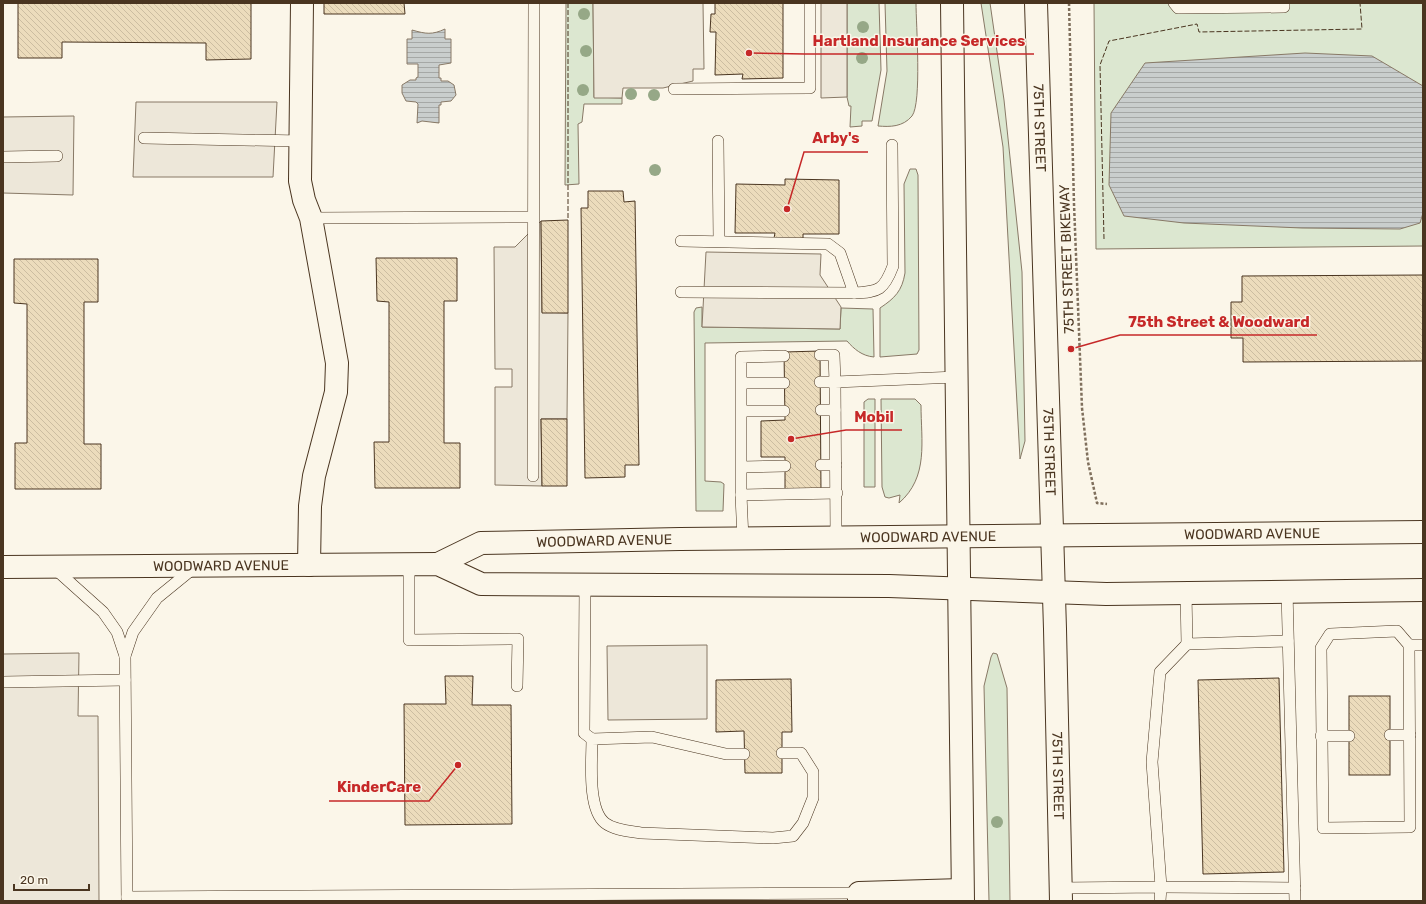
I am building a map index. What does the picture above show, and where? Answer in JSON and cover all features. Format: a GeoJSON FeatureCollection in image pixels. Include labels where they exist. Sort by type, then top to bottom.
{"type":"FeatureCollection","features":[{"type":"Feature","properties":{"kind":"main road"},"geometry":{"type":"LineString","coordinates":[[302,3],[300,181],[304,200],[311,218],[336,363],[336,392],[314,476],[311,498],[309,565]]}},
{"type":"Feature","properties":{"kind":"main road"},"geometry":{"type":"LineString","coordinates":[[859,897],[962,896],[952,3]]}},
{"type":"Feature","properties":{"kind":"main road","name":"75TH STREET"},"geometry":{"type":"LineString","coordinates":[[1036,3],[1054,592],[1061,895]]}},
{"type":"Feature","properties":{"kind":"main road","name":"WOODWARD AVENUE"},"geometry":{"type":"LineString","coordinates":[[438,564],[481,543],[1423,532]]}},
{"type":"Feature","properties":{"kind":"main road","name":"WOODWARD AVENUE"},"geometry":{"type":"LineString","coordinates":[[3,567],[438,564],[481,584],[860,585],[958,590],[1106,594],[1423,590]]}},
{"type":"Feature","properties":{"kind":"lane"},"geometry":{"type":"LineString","coordinates":[[533,476],[534,3]]}},
{"type":"Feature","properties":{"kind":"lane"},"geometry":{"type":"LineString","coordinates":[[674,89],[810,88],[810,3]]}},
{"type":"Feature","properties":{"kind":"lane"},"geometry":{"type":"LineString","coordinates":[[1174,3],[1178,8],[1193,8],[1284,7],[1284,3]]}},
{"type":"Feature","properties":{"kind":"lane"},"geometry":{"type":"LineString","coordinates":[[144,138],[300,141]]}},
{"type":"Feature","properties":{"kind":"lane"},"geometry":{"type":"LineString","coordinates":[[718,142],[719,242]]}},
{"type":"Feature","properties":{"kind":"lane"},"geometry":{"type":"LineString","coordinates":[[681,292],[854,293],[877,291],[887,284],[893,266],[892,145]]}},
{"type":"Feature","properties":{"kind":"lane"},"geometry":{"type":"LineString","coordinates":[[3,156],[57,156]]}},
{"type":"Feature","properties":{"kind":"lane"},"geometry":{"type":"LineString","coordinates":[[311,218],[533,217]]}},
{"type":"Feature","properties":{"kind":"lane"},"geometry":{"type":"LineString","coordinates":[[682,241],[828,244],[840,253],[854,293]]}},
{"type":"Feature","properties":{"kind":"lane"},"geometry":{"type":"LineString","coordinates":[[820,355],[834,355],[836,410],[836,538]]}},
{"type":"Feature","properties":{"kind":"lane"},"geometry":{"type":"LineString","coordinates":[[743,539],[741,495],[741,357],[784,356]]}},
{"type":"Feature","properties":{"kind":"lane"},"geometry":{"type":"LineString","coordinates":[[820,382],[957,377]]}},
{"type":"Feature","properties":{"kind":"lane"},"geometry":{"type":"LineString","coordinates":[[742,383],[784,383]]}},
{"type":"Feature","properties":{"kind":"lane"},"geometry":{"type":"LineString","coordinates":[[821,410],[836,410]]}},
{"type":"Feature","properties":{"kind":"lane"},"geometry":{"type":"LineString","coordinates":[[742,411],[784,411]]}},
{"type":"Feature","properties":{"kind":"lane"},"geometry":{"type":"LineString","coordinates":[[821,465],[836,465]]}},
{"type":"Feature","properties":{"kind":"lane"},"geometry":{"type":"LineString","coordinates":[[742,467],[785,466]]}},
{"type":"Feature","properties":{"kind":"lane"},"geometry":{"type":"LineString","coordinates":[[741,495],[836,493]]}},
{"type":"Feature","properties":{"kind":"lane"},"geometry":{"type":"LineString","coordinates":[[409,564],[409,640],[518,640],[517,686]]}},
{"type":"Feature","properties":{"kind":"lane"},"geometry":{"type":"LineString","coordinates":[[197,566],[158,598],[133,632],[126,656],[127,899],[859,897]]}},
{"type":"Feature","properties":{"kind":"lane"},"geometry":{"type":"LineString","coordinates":[[52,567],[103,612],[117,632],[126,656]]}},
{"type":"Feature","properties":{"kind":"lane"},"geometry":{"type":"LineString","coordinates":[[585,585],[584,733],[592,739],[652,737],[726,754],[744,754]]}},
{"type":"Feature","properties":{"kind":"lane"},"geometry":{"type":"LineString","coordinates":[[1287,592],[1295,901]]}},
{"type":"Feature","properties":{"kind":"lane"},"geometry":{"type":"LineString","coordinates":[[1186,593],[1187,644]]}},
{"type":"Feature","properties":{"kind":"lane"},"geometry":{"type":"LineString","coordinates":[[1397,631],[1409,645],[1410,735],[1410,827],[1323,828],[1321,648],[1330,634],[1397,631]]}},
{"type":"Feature","properties":{"kind":"lane"},"geometry":{"type":"LineString","coordinates":[[1160,901],[1161,887],[1152,762],[1160,672],[1187,644],[1288,641]]}},
{"type":"Feature","properties":{"kind":"lane"},"geometry":{"type":"LineString","coordinates":[[1409,645],[1423,645]]}},
{"type":"Feature","properties":{"kind":"lane"},"geometry":{"type":"LineString","coordinates":[[3,682],[126,680]]}},
{"type":"Feature","properties":{"kind":"lane"},"geometry":{"type":"LineString","coordinates":[[1390,735],[1410,735]]}},
{"type":"Feature","properties":{"kind":"lane"},"geometry":{"type":"LineString","coordinates":[[1321,736],[1349,736]]}},
{"type":"Feature","properties":{"kind":"lane"},"geometry":{"type":"LineString","coordinates":[[592,739],[592,783],[595,809],[604,823],[619,829],[641,833],[773,838],[793,836],[803,823],[813,798],[813,772],[801,753],[782,753]]}},
{"type":"Feature","properties":{"kind":"lane"},"geometry":{"type":"LineString","coordinates":[[1061,895],[1161,887],[1295,888]]}},
{"type":"Feature","properties":{"kind":"path","name":"75TH STREET BIKEWAY"},"geometry":{"type":"LineString","coordinates":[[1069,3],[1074,204],[1082,408],[1088,462],[1097,503],[1107,504]]}},
{"type":"Feature","properties":{"kind":"green space"},"geometry":{"type":"Polygon","coordinates":[[[566,3],[593,3],[594,97],[622,98],[622,104],[584,104],[582,122],[578,124],[579,184],[565,185],[566,3]]]}},
{"type":"Feature","properties":{"kind":"green space"},"geometry":{"type":"Polygon","coordinates":[[[847,3],[879,3],[881,70],[872,121],[862,121],[862,126],[850,127],[851,106],[849,106],[847,97],[847,3]]]}},
{"type":"Feature","properties":{"kind":"green space"},"geometry":{"type":"Polygon","coordinates":[[[885,3],[916,3],[918,62],[917,96],[912,116],[905,122],[896,126],[878,126],[887,71],[885,3]]]}},
{"type":"Feature","properties":{"kind":"green space"},"geometry":{"type":"Polygon","coordinates":[[[981,3],[990,3],[1004,100],[1022,272],[1025,441],[1020,459],[1003,147],[981,3]]]}},
{"type":"Feature","properties":{"kind":"green space"},"geometry":{"type":"Polygon","coordinates":[[[1094,3],[1423,3],[1423,246],[1096,249],[1094,3]]]}},
{"type":"Feature","properties":{"kind":"green space"},"geometry":{"type":"Polygon","coordinates":[[[910,169],[916,169],[918,175],[919,350],[917,354],[880,357],[880,308],[897,294],[902,285],[905,273],[904,184],[910,169]]]}},
{"type":"Feature","properties":{"kind":"green space"},"geometry":{"type":"Polygon","coordinates":[[[702,307],[702,327],[840,329],[841,308],[873,309],[874,357],[859,352],[847,341],[705,343],[705,481],[721,482],[724,484],[723,511],[696,511],[694,312],[696,308],[702,307]]]}},
{"type":"Feature","properties":{"kind":"green space"},"geometry":{"type":"Polygon","coordinates":[[[868,399],[875,399],[875,487],[864,487],[864,402],[868,399]]]}},
{"type":"Feature","properties":{"kind":"green space"},"geometry":{"type":"Polygon","coordinates":[[[881,399],[915,399],[921,405],[922,445],[919,470],[909,493],[899,503],[900,495],[889,498],[885,497],[882,487],[881,399]]]}},
{"type":"Feature","properties":{"kind":"green space"},"geometry":{"type":"Polygon","coordinates":[[[993,653],[997,654],[1007,688],[1010,901],[989,901],[984,686],[993,653]]]}},
{"type":"Feature","properties":{"kind":"shaded area"},"geometry":{"type":"Polygon","coordinates":[[[593,3],[703,3],[704,69],[693,69],[693,81],[663,88],[623,88],[622,98],[594,98],[593,3]]]}},
{"type":"Feature","properties":{"kind":"shaded area"},"geometry":{"type":"Polygon","coordinates":[[[821,3],[847,3],[847,97],[821,98],[821,3]]]}},
{"type":"Feature","properties":{"kind":"shaded area"},"geometry":{"type":"Polygon","coordinates":[[[445,29],[445,39],[451,39],[451,63],[439,65],[439,78],[441,78],[441,81],[448,81],[454,85],[456,95],[451,101],[441,102],[441,105],[439,105],[439,123],[422,121],[417,123],[418,104],[416,102],[406,101],[402,93],[402,85],[410,80],[416,80],[418,77],[418,64],[407,64],[407,39],[412,39],[412,30],[429,33],[445,29]]]}},
{"type":"Feature","properties":{"kind":"shaded area"},"geometry":{"type":"Polygon","coordinates":[[[1305,53],[1372,56],[1423,86],[1423,213],[1420,223],[1400,229],[1302,228],[1184,223],[1124,216],[1109,185],[1111,113],[1145,63],[1305,53]]]}},
{"type":"Feature","properties":{"kind":"shaded area"},"geometry":{"type":"Polygon","coordinates":[[[136,102],[277,102],[273,177],[133,177],[136,102]]]}},
{"type":"Feature","properties":{"kind":"shaded area"},"geometry":{"type":"Polygon","coordinates":[[[74,116],[73,195],[3,193],[3,117],[74,116]]]}},
{"type":"Feature","properties":{"kind":"shaded area"},"geometry":{"type":"Polygon","coordinates":[[[541,221],[542,312],[568,313],[567,419],[541,419],[542,486],[495,485],[495,387],[512,387],[512,369],[495,369],[494,247],[515,247],[541,221]]]}},
{"type":"Feature","properties":{"kind":"shaded area"},"geometry":{"type":"Polygon","coordinates":[[[706,252],[821,254],[820,275],[841,307],[840,329],[702,327],[706,252]]]}},
{"type":"Feature","properties":{"kind":"shaded area"},"geometry":{"type":"Polygon","coordinates":[[[707,645],[707,719],[608,720],[607,646],[707,645]]]}},
{"type":"Feature","properties":{"kind":"shaded area"},"geometry":{"type":"Polygon","coordinates":[[[79,653],[78,716],[98,716],[99,901],[3,901],[3,654],[79,653]]]}},
{"type":"Feature","properties":{"kind":"building"},"geometry":{"type":"Polygon","coordinates":[[[18,3],[251,3],[251,59],[206,60],[206,43],[62,42],[62,58],[18,58],[18,3]]]}},
{"type":"Feature","properties":{"kind":"building"},"geometry":{"type":"Polygon","coordinates":[[[324,3],[404,3],[405,14],[324,14],[324,3]]]}},
{"type":"Feature","properties":{"kind":"building"},"geometry":{"type":"Polygon","coordinates":[[[715,3],[783,3],[783,78],[742,79],[743,74],[715,75],[716,32],[710,32],[711,14],[715,14],[715,3]]]}},
{"type":"Feature","properties":{"kind":"building"},"geometry":{"type":"Polygon","coordinates":[[[785,179],[839,180],[839,234],[803,234],[803,239],[774,238],[775,233],[735,233],[736,184],[785,185],[785,179]]]}},
{"type":"Feature","properties":{"kind":"building"},"geometry":{"type":"Polygon","coordinates":[[[588,191],[623,191],[624,202],[635,201],[639,465],[625,465],[625,477],[585,478],[581,208],[588,208],[588,191]]]}},
{"type":"Feature","properties":{"kind":"building"},"geometry":{"type":"Polygon","coordinates":[[[568,220],[568,313],[542,313],[541,221],[568,220]]]}},
{"type":"Feature","properties":{"kind":"building"},"geometry":{"type":"Polygon","coordinates":[[[376,258],[457,258],[457,301],[444,301],[444,443],[460,443],[460,488],[375,488],[374,442],[389,442],[389,302],[377,301],[376,258]]]}},
{"type":"Feature","properties":{"kind":"building"},"geometry":{"type":"Polygon","coordinates":[[[14,259],[98,259],[98,302],[84,302],[84,444],[101,444],[101,489],[15,489],[15,443],[27,443],[27,304],[14,303],[14,259]]]}},
{"type":"Feature","properties":{"kind":"building"},"geometry":{"type":"Polygon","coordinates":[[[1423,275],[1423,361],[1243,362],[1243,338],[1231,338],[1231,302],[1242,302],[1242,276],[1423,275]]]}},
{"type":"Feature","properties":{"kind":"building"},"geometry":{"type":"Polygon","coordinates":[[[820,351],[821,493],[785,493],[785,457],[761,457],[761,421],[785,420],[784,352],[820,351]]]}},
{"type":"Feature","properties":{"kind":"building"},"geometry":{"type":"Polygon","coordinates":[[[541,419],[567,419],[567,486],[542,486],[541,419]]]}},
{"type":"Feature","properties":{"kind":"building"},"geometry":{"type":"Polygon","coordinates":[[[445,676],[473,676],[472,705],[511,705],[512,824],[405,825],[404,704],[446,704],[445,676]]]}},
{"type":"Feature","properties":{"kind":"building"},"geometry":{"type":"Polygon","coordinates":[[[1279,678],[1284,872],[1203,874],[1198,680],[1279,678]]]}},
{"type":"Feature","properties":{"kind":"building"},"geometry":{"type":"Polygon","coordinates":[[[791,679],[792,732],[782,732],[782,773],[745,773],[744,731],[716,732],[716,680],[791,679]]]}},
{"type":"Feature","properties":{"kind":"building"},"geometry":{"type":"Polygon","coordinates":[[[1349,696],[1390,696],[1390,775],[1349,775],[1349,696]]]}},
{"type":"Feature","properties":{"kind":"fence"},"geometry":{"type":"LineString","coordinates":[[568,3],[568,220]]}},
{"type":"Feature","properties":{"kind":"fence"},"geometry":{"type":"LineString","coordinates":[[1104,239],[1100,65],[1109,41],[1197,24],[1199,32],[1362,29],[1360,3]]}},
{"type":"Feature","properties":{"kind":"place","name":"Hartland Insurance Services"},"geometry":{"type":"Point","coordinates":[749,53]}},
{"type":"Feature","properties":{"kind":"place","name":"Arby's"},"geometry":{"type":"Point","coordinates":[787,209]}},
{"type":"Feature","properties":{"kind":"place","name":"75th Street & Woodward"},"geometry":{"type":"Point","coordinates":[1071,349]}},
{"type":"Feature","properties":{"kind":"place","name":"Mobil"},"geometry":{"type":"Point","coordinates":[791,439]}},
{"type":"Feature","properties":{"kind":"place","name":"KinderCare"},"geometry":{"type":"Point","coordinates":[458,765]}}]}
